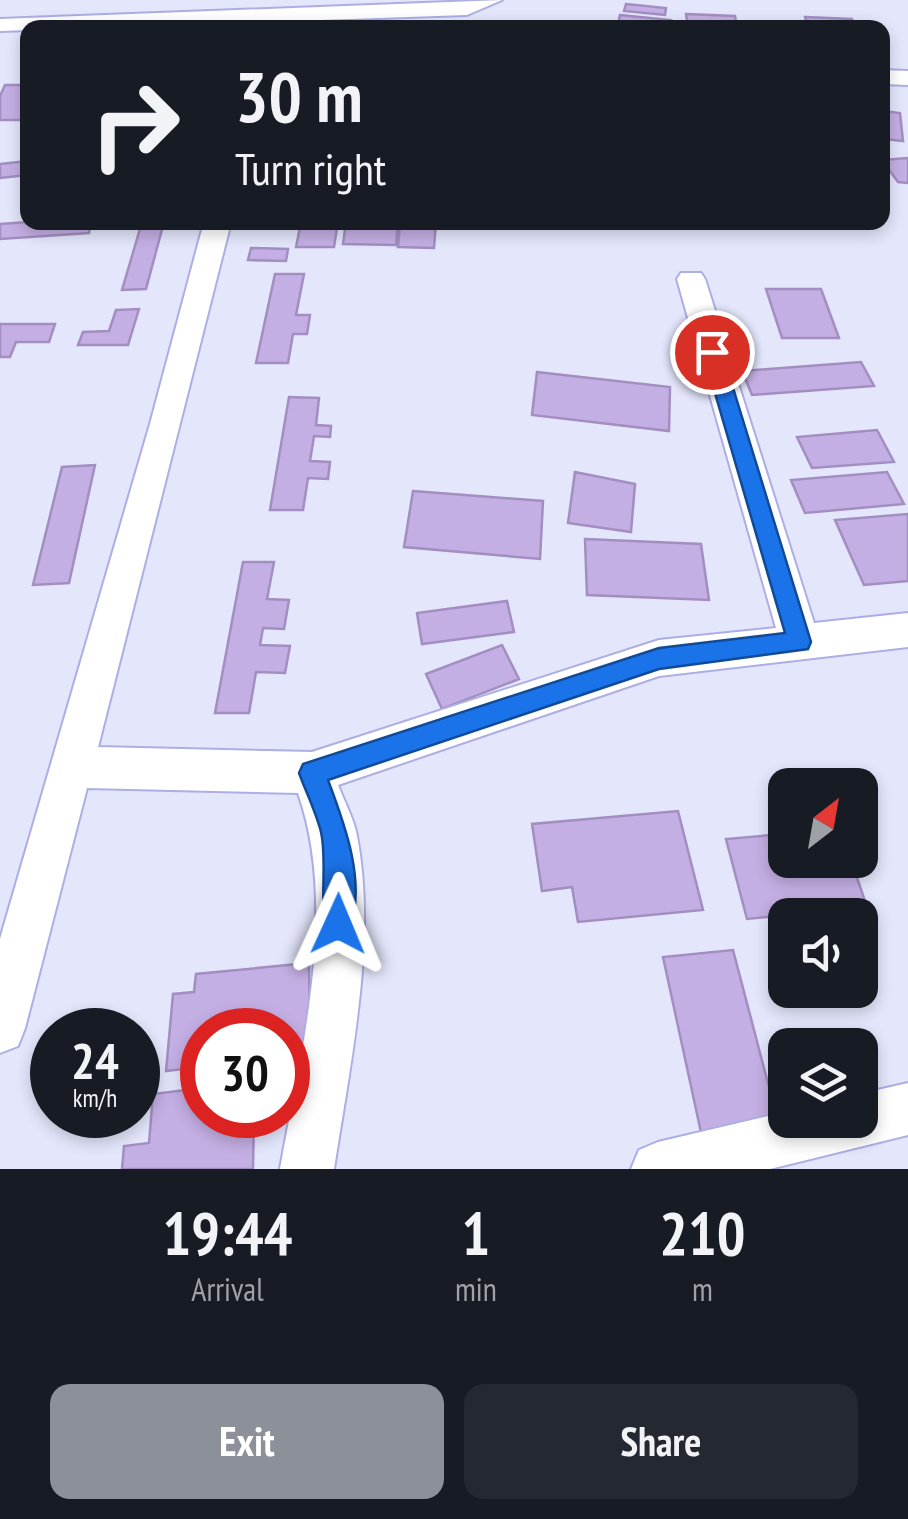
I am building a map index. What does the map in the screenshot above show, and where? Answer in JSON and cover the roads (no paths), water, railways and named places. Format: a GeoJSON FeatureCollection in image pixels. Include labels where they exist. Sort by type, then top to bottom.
{"type":"FeatureCollection","features":[{"type":"Feature","properties":{"kind":"street"},"geometry":{"type":"LineString","coordinates":[[357,20],[447,19],[492,0]]}},
{"type":"Feature","properties":{"kind":"street"},"geometry":{"type":"LineString","coordinates":[[0,1028],[69,767],[185,362],[216,230]]}},
{"type":"Feature","properties":{"kind":"street"},"geometry":{"type":"LineString","coordinates":[[691,279],[800,642]]}},
{"type":"Feature","properties":{"kind":"street"},"geometry":{"type":"LineString","coordinates":[[69,767],[312,773],[659,658],[908,630]]}},
{"type":"Feature","properties":{"kind":"street"},"geometry":{"type":"LineString","coordinates":[[307,1169],[330,1023],[340,891],[334,832],[312,773]]}},
{"type":"Feature","properties":{"kind":"street"},"geometry":{"type":"LineString","coordinates":[[658,1169],[908,1109]]}}]}
